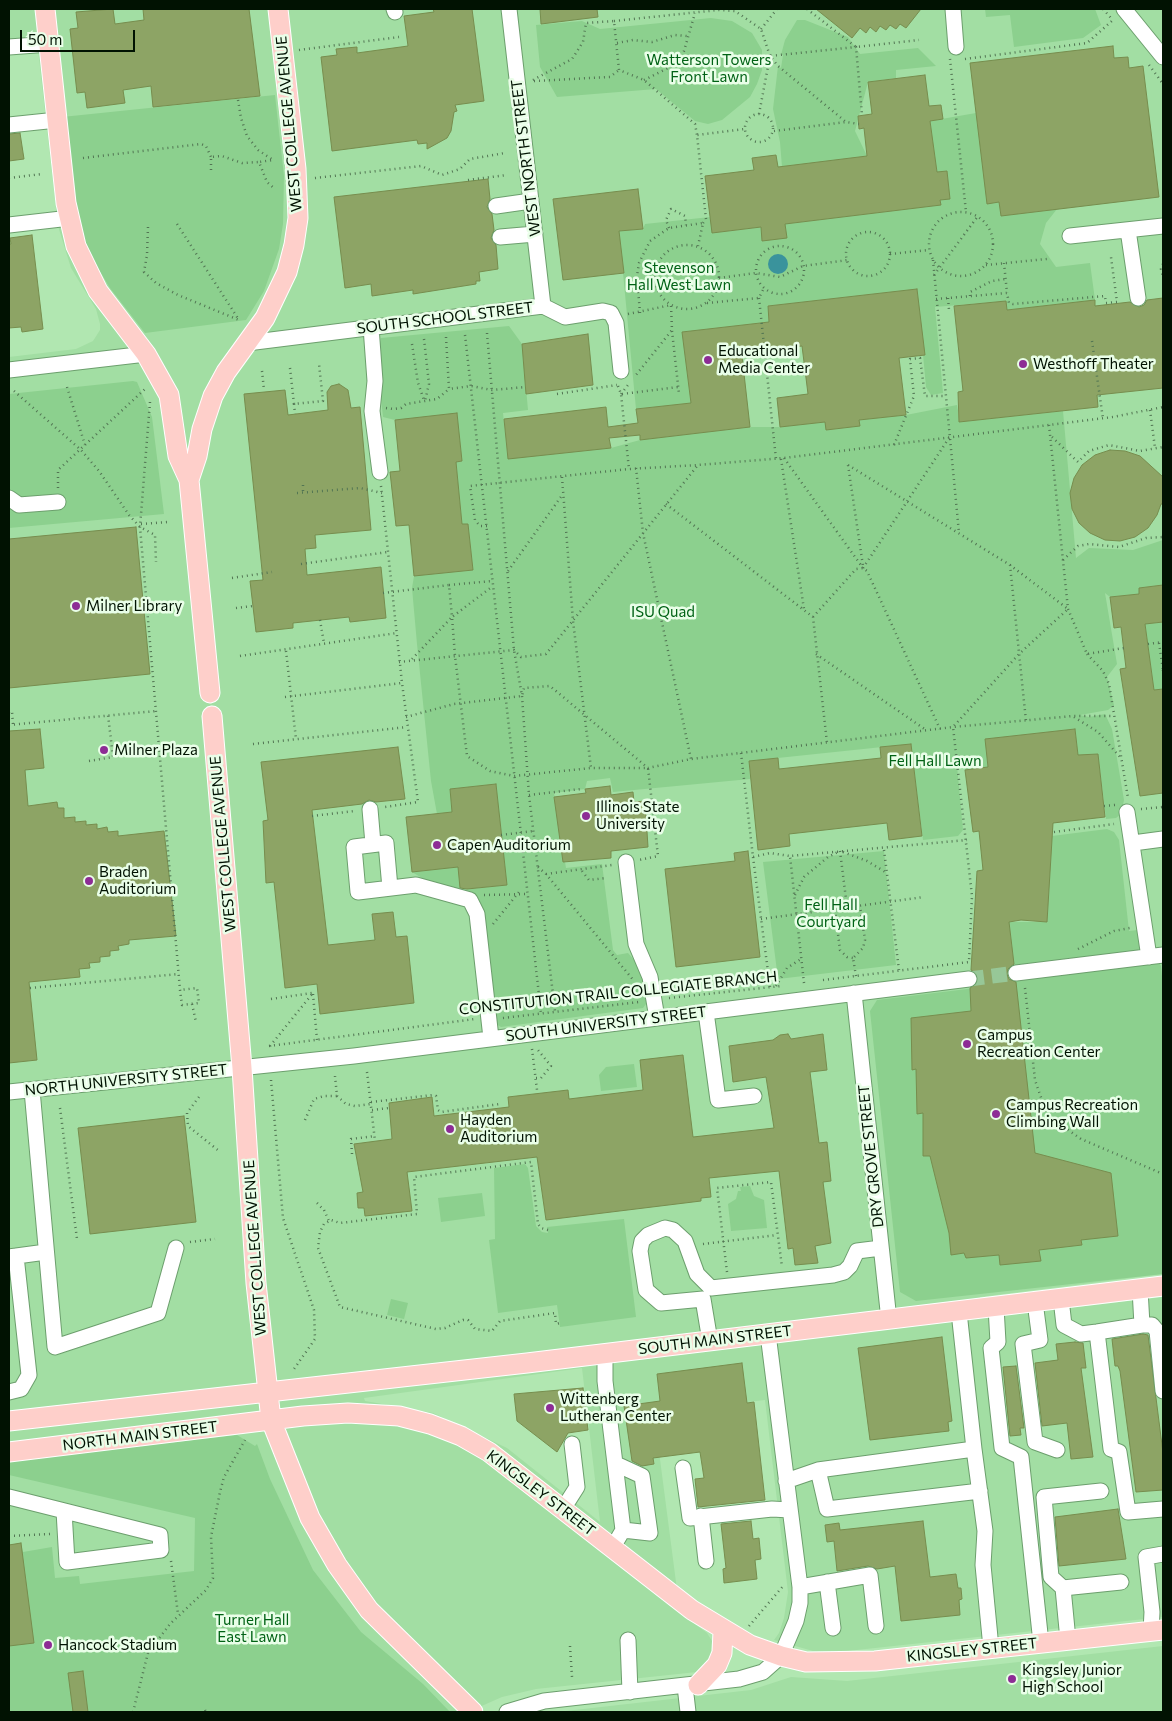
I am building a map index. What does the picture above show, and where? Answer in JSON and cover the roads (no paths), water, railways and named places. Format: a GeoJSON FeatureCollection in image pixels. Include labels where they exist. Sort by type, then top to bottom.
{"type":"FeatureCollection","features":[{"type":"Feature","properties":{"kind":"main road"},"geometry":{"type":"LineString","coordinates":[[45,9],[57,120],[70,218],[76,246],[98,291],[146,354],[169,395],[178,456],[189,480]]}},
{"type":"Feature","properties":{"kind":"main road","name":"WEST COLLEGE AVENUE"},"geometry":{"type":"LineString","coordinates":[[210,693],[189,480],[197,456],[202,429],[214,396],[226,372],[265,318],[292,258],[297,230],[296,169],[278,9]]}},
{"type":"Feature","properties":{"kind":"main road","name":"WEST COLLEGE AVENUE"},"geometry":{"type":"LineString","coordinates":[[212,716],[242,1068],[256,1283],[271,1420],[282,1454],[310,1518],[337,1565],[369,1610],[473,1712]]}},
{"type":"Feature","properties":{"kind":"main road","name":"SOUTH MAIN STREET"},"geometry":{"type":"LineString","coordinates":[[267,1391],[605,1354],[1163,1286]]}},
{"type":"Feature","properties":{"kind":"main road","name":"NORTH MAIN STREET"},"geometry":{"type":"LineString","coordinates":[[9,1421],[267,1391]]}},
{"type":"Feature","properties":{"kind":"main road","name":"KINGSLEY STREET"},"geometry":{"type":"LineString","coordinates":[[271,1420],[373,1414],[399,1416],[430,1424],[461,1436],[489,1452],[692,1610],[723,1631],[750,1645],[781,1656],[806,1662],[836,1664],[1157,1631]]}},
{"type":"Feature","properties":{"kind":"main road","name":"NORTH MAIN STREET"},"geometry":{"type":"LineString","coordinates":[[9,1452],[271,1420]]}},
{"type":"Feature","properties":{"kind":"main road"},"geometry":{"type":"LineString","coordinates":[[692,1685],[717,1665],[722,1653],[723,1631]]}},
{"type":"Feature","properties":{"kind":"street","name":"WEST NORTH STREET"},"geometry":{"type":"LineString","coordinates":[[509,9],[543,306]]}},
{"type":"Feature","properties":{"kind":"street"},"geometry":{"type":"LineString","coordinates":[[953,9],[956,47]]}},
{"type":"Feature","properties":{"kind":"street"},"geometry":{"type":"LineString","coordinates":[[1124,9],[1163,57]]}},
{"type":"Feature","properties":{"kind":"street"},"geometry":{"type":"LineString","coordinates":[[9,47],[49,44]]}},
{"type":"Feature","properties":{"kind":"street"},"geometry":{"type":"LineString","coordinates":[[9,125],[57,120]]}},
{"type":"Feature","properties":{"kind":"street"},"geometry":{"type":"LineString","coordinates":[[496,206],[531,202]]}},
{"type":"Feature","properties":{"kind":"street"},"geometry":{"type":"LineString","coordinates":[[9,225],[70,218]]}},
{"type":"Feature","properties":{"kind":"street"},"geometry":{"type":"LineString","coordinates":[[1070,236],[1163,226]]}},
{"type":"Feature","properties":{"kind":"street"},"geometry":{"type":"LineString","coordinates":[[1128,230],[1138,298]]}},
{"type":"Feature","properties":{"kind":"street"},"geometry":{"type":"LineString","coordinates":[[500,237],[535,234]]}},
{"type":"Feature","properties":{"kind":"street","name":"SOUTH SCHOOL STREET"},"geometry":{"type":"LineString","coordinates":[[247,343],[543,306],[565,317],[603,311],[611,313],[616,323],[624,378]]}},
{"type":"Feature","properties":{"kind":"street"},"geometry":{"type":"LineString","coordinates":[[371,327],[375,381],[372,406],[380,472]]}},
{"type":"Feature","properties":{"kind":"street"},"geometry":{"type":"LineString","coordinates":[[9,370],[146,354]]}},
{"type":"Feature","properties":{"kind":"street"},"geometry":{"type":"LineString","coordinates":[[9,498],[19,505],[58,502]]}},
{"type":"Feature","properties":{"kind":"street"},"geometry":{"type":"LineString","coordinates":[[370,809],[374,844]]}},
{"type":"Feature","properties":{"kind":"street"},"geometry":{"type":"LineString","coordinates":[[1016,973],[1156,956],[1145,926],[1127,812]]}},
{"type":"Feature","properties":{"kind":"street"},"geometry":{"type":"LineString","coordinates":[[1133,843],[1163,839]]}},
{"type":"Feature","properties":{"kind":"street"},"geometry":{"type":"LineString","coordinates":[[390,888],[386,842],[354,847],[358,892],[416,885],[470,900],[477,914],[491,1038]]}},
{"type":"Feature","properties":{"kind":"street"},"geometry":{"type":"LineString","coordinates":[[626,862],[636,944],[650,977],[648,1001],[657,1018]]}},
{"type":"Feature","properties":{"kind":"street","name":"SOUTH UNIVERSITY STREET"},"geometry":{"type":"LineString","coordinates":[[242,1068],[969,979]]}},
{"type":"Feature","properties":{"kind":"street","name":"DRY GROVE STREET"},"geometry":{"type":"LineString","coordinates":[[854,993],[889,1320]]}},
{"type":"Feature","properties":{"kind":"street"},"geometry":{"type":"LineString","coordinates":[[706,1012],[718,1100],[754,1096]]}},
{"type":"Feature","properties":{"kind":"street","name":"NORTH UNIVERSITY STREET"},"geometry":{"type":"LineString","coordinates":[[9,1092],[242,1068]]}},
{"type":"Feature","properties":{"kind":"street"},"geometry":{"type":"LineString","coordinates":[[32,1090],[54,1347],[158,1313],[176,1248]]}},
{"type":"Feature","properties":{"kind":"street"},"geometry":{"type":"LineString","coordinates":[[710,1341],[707,1294],[697,1274],[685,1241],[673,1230],[664,1228],[648,1235],[642,1241],[640,1252],[646,1290],[661,1303],[707,1294],[729,1286],[844,1272],[857,1251],[881,1248]]}},
{"type":"Feature","properties":{"kind":"street"},"geometry":{"type":"LineString","coordinates":[[15,1391],[29,1375],[12,1256],[46,1252]]}},
{"type":"Feature","properties":{"kind":"street"},"geometry":{"type":"LineString","coordinates":[[1140,1289],[1142,1325]]}},
{"type":"Feature","properties":{"kind":"street"},"geometry":{"type":"LineString","coordinates":[[1061,1299],[1064,1324],[1081,1334],[1152,1325],[1157,1331],[1163,1391]]}},
{"type":"Feature","properties":{"kind":"street"},"geometry":{"type":"LineString","coordinates":[[1035,1302],[1040,1340],[1023,1344],[1035,1442],[1057,1450]]}},
{"type":"Feature","properties":{"kind":"street"},"geometry":{"type":"LineString","coordinates":[[996,1307],[998,1342],[990,1348],[1002,1448],[1021,1457],[1040,1643]]}},
{"type":"Feature","properties":{"kind":"street"},"geometry":{"type":"LineString","coordinates":[[959,1312],[985,1531],[983,1565],[991,1648]]}},
{"type":"Feature","properties":{"kind":"street"},"geometry":{"type":"LineString","coordinates":[[1097,1332],[1111,1449],[1119,1452],[1128,1512],[1163,1509]]}},
{"type":"Feature","properties":{"kind":"street"},"geometry":{"type":"LineString","coordinates":[[507,1712],[544,1701],[739,1679],[763,1672],[781,1656],[796,1621],[800,1604],[800,1586],[768,1334]]}},
{"type":"Feature","properties":{"kind":"street"},"geometry":{"type":"LineString","coordinates":[[605,1354],[605,1380],[623,1530],[613,1547]]}},
{"type":"Feature","properties":{"kind":"street"},"geometry":{"type":"LineString","coordinates":[[563,1509],[577,1487],[572,1444]]}},
{"type":"Feature","properties":{"kind":"street"},"geometry":{"type":"LineString","coordinates":[[786,1481],[818,1470],[974,1449]]}},
{"type":"Feature","properties":{"kind":"street"},"geometry":{"type":"LineString","coordinates":[[616,1464],[642,1476],[650,1533],[623,1530]]}},
{"type":"Feature","properties":{"kind":"street"},"geometry":{"type":"LineString","coordinates":[[683,1468],[690,1518],[772,1509],[790,1510]]}},
{"type":"Feature","properties":{"kind":"street"},"geometry":{"type":"LineString","coordinates":[[818,1470],[827,1509],[980,1491]]}},
{"type":"Feature","properties":{"kind":"street"},"geometry":{"type":"LineString","coordinates":[[1068,1640],[1063,1588],[1051,1577],[1044,1497],[1101,1490]]}},
{"type":"Feature","properties":{"kind":"street"},"geometry":{"type":"LineString","coordinates":[[9,1498],[64,1511],[160,1536],[161,1550],[67,1562],[64,1511]]}},
{"type":"Feature","properties":{"kind":"street"},"geometry":{"type":"LineString","coordinates":[[701,1516],[706,1561]]}},
{"type":"Feature","properties":{"kind":"street"},"geometry":{"type":"LineString","coordinates":[[1157,1631],[1152,1612],[1146,1557],[1163,1554]]}},
{"type":"Feature","properties":{"kind":"street"},"geometry":{"type":"LineString","coordinates":[[800,1586],[870,1575],[876,1626]]}},
{"type":"Feature","properties":{"kind":"street"},"geometry":{"type":"LineString","coordinates":[[827,1582],[833,1628]]}},
{"type":"Feature","properties":{"kind":"street"},"geometry":{"type":"LineString","coordinates":[[1063,1588],[1121,1582]]}},
{"type":"Feature","properties":{"kind":"street"},"geometry":{"type":"LineString","coordinates":[[628,1640],[630,1692]]}},
{"type":"Feature","properties":{"kind":"street"},"geometry":{"type":"LineString","coordinates":[[688,1712],[692,1685]]}},
{"type":"Feature","properties":{"kind":"water"},"geometry":{"type":"Polygon","coordinates":[[[778,254],[785,257],[788,264],[785,271],[778,274],[771,271],[768,264],[771,257],[778,254]]]}},
{"type":"Feature","properties":{"kind":"tunnel"},"geometry":{"type":"LineString","coordinates":[[969,979],[1016,973]]}},
{"type":"Feature","properties":{"kind":"place","name":"Educational Media Center"},"geometry":{"type":"Point","coordinates":[708,360]}},
{"type":"Feature","properties":{"kind":"place","name":"Westhoff Theater"},"geometry":{"type":"Point","coordinates":[1023,364]}},
{"type":"Feature","properties":{"kind":"place","name":"Milner Library"},"geometry":{"type":"Point","coordinates":[76,606]}},
{"type":"Feature","properties":{"kind":"place","name":"Milner Plaza"},"geometry":{"type":"Point","coordinates":[104,750]}},
{"type":"Feature","properties":{"kind":"place","name":"Illinois State University"},"geometry":{"type":"Point","coordinates":[586,816]}},
{"type":"Feature","properties":{"kind":"place","name":"Capen Auditorium"},"geometry":{"type":"Point","coordinates":[437,845]}},
{"type":"Feature","properties":{"kind":"place","name":"Braden Auditorium"},"geometry":{"type":"Point","coordinates":[89,881]}},
{"type":"Feature","properties":{"kind":"place","name":"Campus Recreation Center"},"geometry":{"type":"Point","coordinates":[967,1044]}},
{"type":"Feature","properties":{"kind":"place","name":"Campus Recreation Climbing Wall"},"geometry":{"type":"Point","coordinates":[996,1114]}},
{"type":"Feature","properties":{"kind":"place","name":"Hayden Auditorium"},"geometry":{"type":"Point","coordinates":[450,1129]}},
{"type":"Feature","properties":{"kind":"place","name":"Wittenberg Lutheran Center"},"geometry":{"type":"Point","coordinates":[550,1408]}},
{"type":"Feature","properties":{"kind":"place","name":"Hancock Stadium"},"geometry":{"type":"Point","coordinates":[48,1645]}},
{"type":"Feature","properties":{"kind":"place","name":"Kingsley Junior High School"},"geometry":{"type":"Point","coordinates":[1012,1679]}},
{"type":"Feature","properties":{"kind":"park label","name":"Watterson Towers Front Lawn"},"geometry":{"type":"Point","coordinates":[709,68]}},
{"type":"Feature","properties":{"kind":"park label","name":"Stevenson Hall West Lawn"},"geometry":{"type":"Point","coordinates":[679,276]}},
{"type":"Feature","properties":{"kind":"park label","name":"ISU Quad"},"geometry":{"type":"Point","coordinates":[663,612]}},
{"type":"Feature","properties":{"kind":"park label","name":"Fell Hall Lawn"},"geometry":{"type":"Point","coordinates":[935,761]}},
{"type":"Feature","properties":{"kind":"park label","name":"Fell Hall Courtyard"},"geometry":{"type":"Point","coordinates":[831,914]}},
{"type":"Feature","properties":{"kind":"park label","name":"Turner Hall East Lawn"},"geometry":{"type":"Point","coordinates":[252,1628]}}]}
